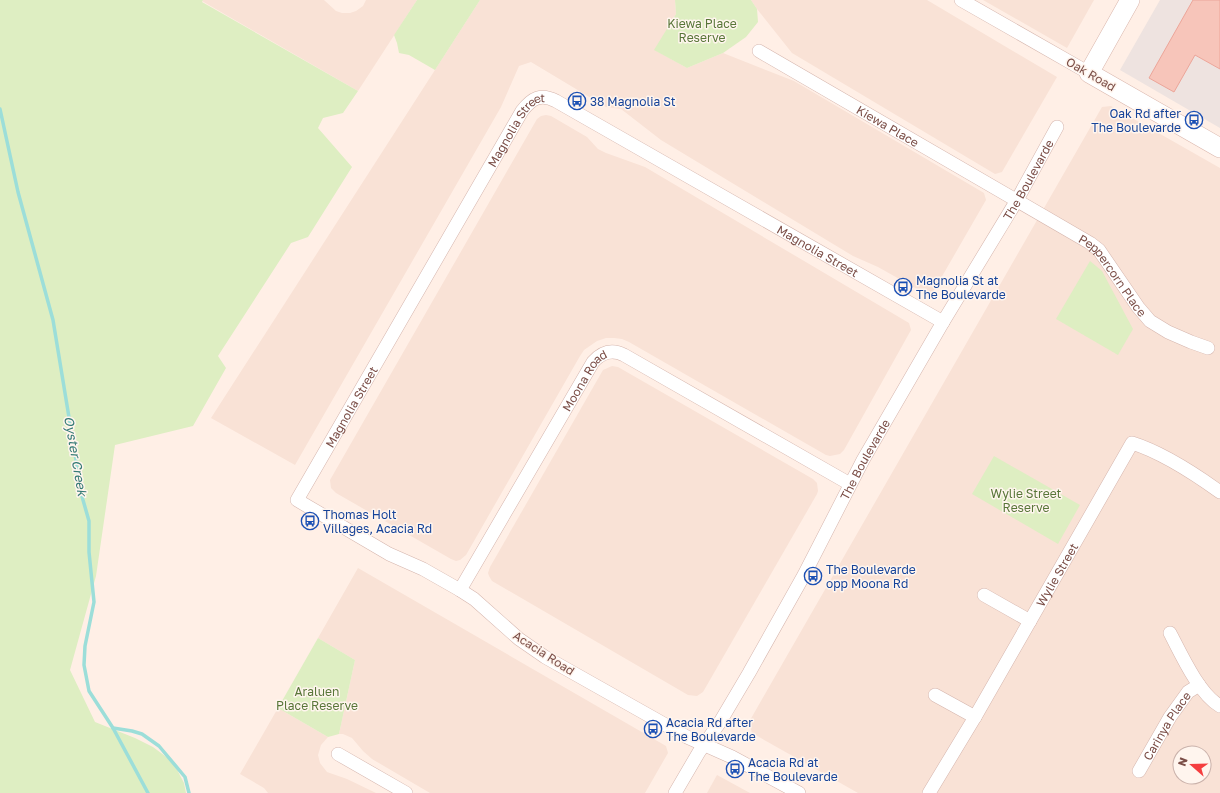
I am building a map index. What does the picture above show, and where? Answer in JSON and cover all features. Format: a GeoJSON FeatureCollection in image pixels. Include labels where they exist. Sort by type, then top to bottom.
{"type":"FeatureCollection","features":[{"type":"Feature","properties":{"kind":"street","name":"Oak Road"},"geometry":{"type":"LineString","coordinates":[[961,0],[1220,148]]}},
{"type":"Feature","properties":{"kind":"street"},"geometry":{"type":"LineString","coordinates":[[1089,73],[1130,0]]}},
{"type":"Feature","properties":{"kind":"street","name":"Kiewa Place"},"geometry":{"type":"LineString","coordinates":[[759,51],[1017,200]]}},
{"type":"Feature","properties":{"kind":"street","name":"Magnolia Street"},"geometry":{"type":"LineString","coordinates":[[297,500],[522,111],[533,100],[540,97],[547,97],[556,101],[943,322]]}},
{"type":"Feature","properties":{"kind":"street","name":"The Boulevarde"},"geometry":{"type":"LineString","coordinates":[[675,793],[704,745],[720,722],[804,576],[850,484],[943,322],[1017,200],[1057,126]]}},
{"type":"Feature","properties":{"kind":"street","name":"Peppercorn Place"},"geometry":{"type":"LineString","coordinates":[[1017,200],[1090,243],[1099,250],[1144,315],[1156,326],[1208,348]]}},
{"type":"Feature","properties":{"kind":"street","name":"Moona Road"},"geometry":{"type":"LineString","coordinates":[[460,590],[593,362],[604,353],[618,352],[624,355],[850,484]]}},
{"type":"Feature","properties":{"kind":"street","name":"Wylie Street"},"geometry":{"type":"LineString","coordinates":[[929,793],[975,717],[1132,443],[1146,447],[1165,457],[1220,492]]}},
{"type":"Feature","properties":{"kind":"street","name":"Acacia Road"},"geometry":{"type":"LineString","coordinates":[[297,500],[389,554],[423,569],[460,590],[474,599],[519,639],[545,657],[687,737],[732,757],[799,793]]}},
{"type":"Feature","properties":{"kind":"street"},"geometry":{"type":"LineString","coordinates":[[984,595],[1030,621]]}},
{"type":"Feature","properties":{"kind":"street"},"geometry":{"type":"LineString","coordinates":[[1170,633],[1200,685],[1215,703],[1220,706]]}},
{"type":"Feature","properties":{"kind":"street","name":"Carinya Place"},"geometry":{"type":"LineString","coordinates":[[1139,771],[1170,717],[1188,692],[1200,685]]}},
{"type":"Feature","properties":{"kind":"street"},"geometry":{"type":"LineString","coordinates":[[935,695],[975,717]]}},
{"type":"Feature","properties":{"kind":"street"},"geometry":{"type":"LineString","coordinates":[[338,754],[406,793]]}},
{"type":"Feature","properties":{"kind":"shaded area"},"geometry":{"type":"Polygon","coordinates":[[[324,0],[336,11],[350,13],[363,6],[366,0],[417,0],[358,91],[202,1],[324,0]]]}},
{"type":"Feature","properties":{"kind":"shaded area"},"geometry":{"type":"Polygon","coordinates":[[[480,0],[675,0],[676,14],[655,50],[687,68],[723,53],[794,81],[984,193],[986,200],[933,292],[926,294],[878,267],[853,256],[661,140],[621,109],[606,107],[531,62],[519,66],[501,107],[295,465],[211,418],[480,0]]]}},
{"type":"Feature","properties":{"kind":"shaded area"},"geometry":{"type":"Polygon","coordinates":[[[751,0],[927,0],[1057,77],[1002,172],[995,174],[792,53],[751,0]]]}},
{"type":"Feature","properties":{"kind":"shaded area"},"geometry":{"type":"Polygon","coordinates":[[[983,0],[1094,0],[1067,48],[983,0]]]}},
{"type":"Feature","properties":{"kind":"shaded area"},"geometry":{"type":"Polygon","coordinates":[[[1160,0],[1220,0],[1220,128],[1120,70],[1160,0]]]}},
{"type":"Feature","properties":{"kind":"shaded area"},"geometry":{"type":"Polygon","coordinates":[[[1111,106],[1220,168],[1220,793],[858,793],[752,733],[749,722],[1102,107],[1111,106]]]}},
{"type":"Feature","properties":{"kind":"shaded area"},"geometry":{"type":"Polygon","coordinates":[[[546,115],[551,116],[587,137],[598,149],[645,167],[909,323],[911,330],[844,450],[840,454],[830,456],[629,342],[614,338],[606,338],[597,341],[584,350],[580,356],[466,555],[460,560],[456,561],[336,493],[331,488],[330,480],[537,119],[546,115]]]}},
{"type":"Feature","properties":{"kind":"shaded area"},"geometry":{"type":"Polygon","coordinates":[[[612,366],[618,367],[813,479],[817,483],[817,494],[703,692],[697,696],[688,695],[492,581],[488,573],[490,567],[603,370],[612,366]]]}},
{"type":"Feature","properties":{"kind":"shaded area"},"geometry":{"type":"Polygon","coordinates":[[[358,568],[666,746],[668,753],[645,793],[430,793],[372,759],[352,738],[339,734],[355,660],[318,638],[358,568]]]}},
{"type":"Feature","properties":{"kind":"shaded area"},"geometry":{"type":"Polygon","coordinates":[[[278,708],[328,737],[321,745],[318,755],[320,763],[327,772],[347,779],[376,793],[268,793],[264,788],[240,774],[278,708]]]}},
{"type":"Feature","properties":{"kind":"shaded area"},"geometry":{"type":"Polygon","coordinates":[[[717,775],[750,793],[707,793],[717,775]]]}},
{"type":"Feature","properties":{"kind":"green space"},"geometry":{"type":"Polygon","coordinates":[[[0,0],[203,0],[202,2],[358,91],[343,113],[323,118],[318,128],[352,167],[308,237],[291,243],[218,356],[226,368],[193,426],[115,445],[96,576],[70,670],[95,722],[153,747],[173,762],[184,783],[186,793],[0,793],[0,0]]]}},
{"type":"Feature","properties":{"kind":"green space"},"geometry":{"type":"Polygon","coordinates":[[[417,0],[480,0],[435,70],[409,55],[399,53],[394,35],[417,0]]]}},
{"type":"Feature","properties":{"kind":"green space","name":"Kiewa Place Reserve"},"geometry":{"type":"Polygon","coordinates":[[[675,0],[751,0],[757,9],[758,22],[746,37],[723,53],[687,68],[654,50],[676,14],[675,0]]]}},
{"type":"Feature","properties":{"kind":"green space"},"geometry":{"type":"Polygon","coordinates":[[[1090,261],[1102,271],[1133,329],[1118,355],[1056,319],[1090,261]]]}},
{"type":"Feature","properties":{"kind":"green space","name":"Wylie Street Reserve"},"geometry":{"type":"Polygon","coordinates":[[[994,456],[1080,505],[1058,544],[972,494],[994,456]]]}},
{"type":"Feature","properties":{"kind":"green space","name":"Araluen Place Reserve"},"geometry":{"type":"Polygon","coordinates":[[[318,638],[355,660],[339,734],[328,737],[278,708],[318,638]]]}},
{"type":"Feature","properties":{"kind":"building"},"geometry":{"type":"Polygon","coordinates":[[[1193,0],[1220,0],[1220,69],[1195,55],[1174,92],[1149,78],[1193,0]]]}},
{"type":"Feature","properties":{"kind":"waterway","name":"Oyster Creek"},"geometry":{"type":"LineString","coordinates":[[0,109],[18,192],[53,320],[79,486],[89,521],[89,552],[94,602],[85,646],[84,665],[89,691],[113,728],[148,793]]}},
{"type":"Feature","properties":{"kind":"waterway"},"geometry":{"type":"LineString","coordinates":[[113,728],[142,734],[159,746],[185,777],[189,793]]}},
{"type":"Feature","properties":{"kind":"place","name":"38 Magnolia St"},"geometry":{"type":"Point","coordinates":[577,101]}},
{"type":"Feature","properties":{"kind":"place","name":"Oak Rd after The Boulevarde"},"geometry":{"type":"Point","coordinates":[1194,120]}},
{"type":"Feature","properties":{"kind":"place","name":"Magnolia St at The Boulevarde"},"geometry":{"type":"Point","coordinates":[903,287]}},
{"type":"Feature","properties":{"kind":"place","name":"Thomas Holt Villages, Acacia Rd"},"geometry":{"type":"Point","coordinates":[310,521]}},
{"type":"Feature","properties":{"kind":"place","name":"The Boulevarde opp Moona Rd"},"geometry":{"type":"Point","coordinates":[813,576]}},
{"type":"Feature","properties":{"kind":"place","name":"Acacia Rd after The Boulevarde"},"geometry":{"type":"Point","coordinates":[653,729]}},
{"type":"Feature","properties":{"kind":"place","name":"Acacia Rd at The Boulevarde"},"geometry":{"type":"Point","coordinates":[735,769]}}]}
